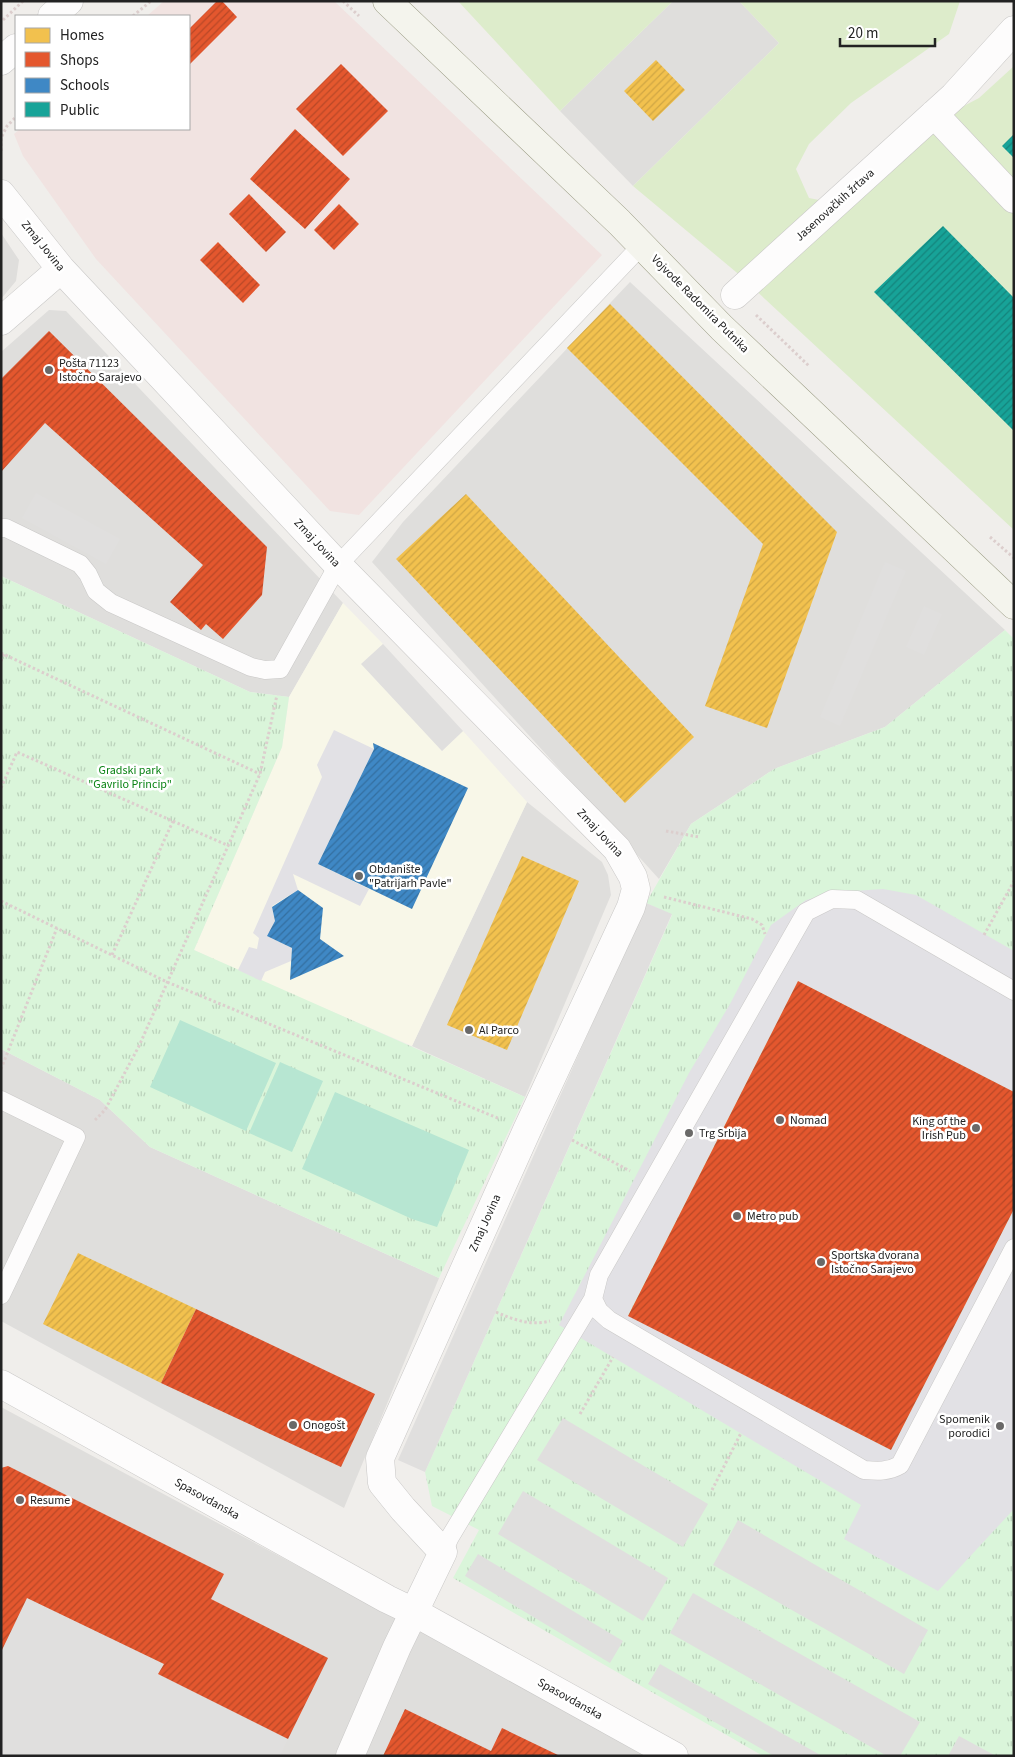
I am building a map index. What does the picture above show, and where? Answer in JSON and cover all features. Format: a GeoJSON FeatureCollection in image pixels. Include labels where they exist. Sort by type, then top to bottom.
{"type":"FeatureCollection","features":[{"type":"Feature","properties":{"kind":"main road","name":"Vojvode Radomira Putnika"},"geometry":{"type":"LineString","coordinates":[[387,1],[642,245],[722,328],[1014,605]]}},
{"type":"Feature","properties":{"kind":"street"},"geometry":{"type":"LineString","coordinates":[[53,15],[69,1]]}},
{"type":"Feature","properties":{"kind":"street","name":"Jasenovačkih žrtava"},"geometry":{"type":"LineString","coordinates":[[735,295],[954,96],[1014,30]]}},
{"type":"Feature","properties":{"kind":"street"},"geometry":{"type":"LineString","coordinates":[[1,61],[15,49]]}},
{"type":"Feature","properties":{"kind":"street"},"geometry":{"type":"LineString","coordinates":[[934,114],[1014,199]]}},
{"type":"Feature","properties":{"kind":"street","name":"Zmaj Jovina"},"geometry":{"type":"LineString","coordinates":[[1,194],[61,269],[338,565],[617,849],[633,877],[636,889],[631,907],[527,1130],[380,1458],[382,1483],[402,1510],[443,1552]]}},
{"type":"Feature","properties":{"kind":"street"},"geometry":{"type":"LineString","coordinates":[[1,321],[61,269]]}},
{"type":"Feature","properties":{"kind":"street","name":"Spasovdanska"},"geometry":{"type":"LineString","coordinates":[[1,1384],[674,1756]]}},
{"type":"Feature","properties":{"kind":"street"},"geometry":{"type":"LineString","coordinates":[[350,1756],[397,1647],[443,1552]]}},
{"type":"Feature","properties":{"kind":"lane"},"geometry":{"type":"LineString","coordinates":[[1,528],[6,528],[80,564],[88,574],[96,591],[111,603],[251,667],[265,670],[280,669],[338,565],[642,245]]}},
{"type":"Feature","properties":{"kind":"lane"},"geometry":{"type":"LineString","coordinates":[[443,1552],[450,1537],[593,1298],[600,1275],[806,912],[832,899],[857,900],[1014,991]]}},
{"type":"Feature","properties":{"kind":"lane"},"geometry":{"type":"LineString","coordinates":[[1,1100],[76,1137],[1,1295]]}},
{"type":"Feature","properties":{"kind":"lane"},"geometry":{"type":"LineString","coordinates":[[593,1298],[599,1311],[609,1320],[864,1470],[881,1472],[894,1469],[900,1465],[1014,1248]]}},
{"type":"Feature","properties":{"kind":"path"},"geometry":{"type":"LineString","coordinates":[[1,21],[22,1]]}},
{"type":"Feature","properties":{"kind":"path"},"geometry":{"type":"LineString","coordinates":[[135,15],[151,1]]}},
{"type":"Feature","properties":{"kind":"path"},"geometry":{"type":"LineString","coordinates":[[1,151],[1,138],[7,126],[15,119]]}},
{"type":"Feature","properties":{"kind":"path"},"geometry":{"type":"LineString","coordinates":[[1,661],[3,653],[260,774]]}},
{"type":"Feature","properties":{"kind":"path"},"geometry":{"type":"LineString","coordinates":[[76,1137],[105,1110],[139,1046],[166,982],[229,846],[260,774],[277,698],[280,669]]}},
{"type":"Feature","properties":{"kind":"path"},"geometry":{"type":"LineString","coordinates":[[1,788],[17,752],[229,846]]}},
{"type":"Feature","properties":{"kind":"path"},"geometry":{"type":"LineString","coordinates":[[112,955],[173,820]]}},
{"type":"Feature","properties":{"kind":"path"},"geometry":{"type":"LineString","coordinates":[[666,831],[699,837]]}},
{"type":"Feature","properties":{"kind":"path"},"geometry":{"type":"LineString","coordinates":[[984,935],[1014,881]]}},
{"type":"Feature","properties":{"kind":"path"},"geometry":{"type":"LineString","coordinates":[[672,899],[752,919],[762,925],[765,932],[764,938]]}},
{"type":"Feature","properties":{"kind":"path"},"geometry":{"type":"LineString","coordinates":[[1,902],[166,982],[527,1130]]}},
{"type":"Feature","properties":{"kind":"path"},"geometry":{"type":"LineString","coordinates":[[1,1068],[57,928]]}},
{"type":"Feature","properties":{"kind":"path"},"geometry":{"type":"LineString","coordinates":[[572,1140],[637,1175]]}},
{"type":"Feature","properties":{"kind":"path"},"geometry":{"type":"LineString","coordinates":[[496,1312],[526,1323],[540,1323],[558,1318]]}},
{"type":"Feature","properties":{"kind":"path"},"geometry":{"type":"LineString","coordinates":[[580,1414],[613,1357]]}},
{"type":"Feature","properties":{"kind":"path"},"geometry":{"type":"LineString","coordinates":[[712,1490],[741,1433]]}},
{"type":"Feature","properties":{"kind":"shaded area"},"geometry":{"type":"Polygon","coordinates":[[[164,1],[334,1],[602,255],[359,515],[330,511],[96,259],[23,156],[14,134],[19,130],[190,130],[190,15],[148,15],[164,1]]]}},
{"type":"Feature","properties":{"kind":"shaded area"},"geometry":{"type":"Polygon","coordinates":[[[673,1],[739,1],[779,43],[633,186],[560,111],[673,1]]]}},
{"type":"Feature","properties":{"kind":"shaded area"},"geometry":{"type":"Polygon","coordinates":[[[1,233],[19,260],[16,281],[1,299],[1,233]]]}},
{"type":"Feature","properties":{"kind":"shaded area"},"geometry":{"type":"Polygon","coordinates":[[[630,282],[1005,630],[885,727],[774,769],[691,824],[659,879],[372,562],[403,522],[630,282]]]}},
{"type":"Feature","properties":{"kind":"shaded area"},"geometry":{"type":"Polygon","coordinates":[[[49,310],[66,311],[343,603],[289,697],[250,692],[1,576],[1,352],[49,310]]]}},
{"type":"Feature","properties":{"kind":"shaded area"},"geometry":{"type":"Polygon","coordinates":[[[36,493],[120,539],[106,564],[22,518],[36,493]]]}},
{"type":"Feature","properties":{"kind":"shaded area"},"geometry":{"type":"Polygon","coordinates":[[[885,562],[906,571],[840,726],[820,717],[885,562]]]}},
{"type":"Feature","properties":{"kind":"shaded area","name":"Obdanište \"Patrijarh Pavle\""},"geometry":{"type":"Polygon","coordinates":[[[343,603],[383,644],[362,664],[442,751],[463,731],[527,802],[412,1046],[194,950],[282,747],[289,697],[343,603]]]}},
{"type":"Feature","properties":{"kind":"shaded area"},"geometry":{"type":"Polygon","coordinates":[[[924,606],[942,614],[924,655],[906,647],[924,606]]]}},
{"type":"Feature","properties":{"kind":"shaded area"},"geometry":{"type":"Polygon","coordinates":[[[383,644],[463,731],[442,751],[361,664],[383,644]]]}},
{"type":"Feature","properties":{"kind":"shaded area"},"geometry":{"type":"Polygon","coordinates":[[[334,730],[374,749],[318,864],[369,889],[360,906],[293,874],[298,890],[272,906],[275,921],[268,936],[292,948],[291,961],[265,972],[261,981],[238,970],[249,947],[257,949],[259,938],[253,933],[322,777],[317,765],[334,730]]]}},
{"type":"Feature","properties":{"kind":"shaded area"},"geometry":{"type":"Polygon","coordinates":[[[527,802],[602,862],[608,875],[611,895],[525,1097],[412,1046],[527,802]]]}},
{"type":"Feature","properties":{"kind":"shaded area"},"geometry":{"type":"Polygon","coordinates":[[[883,889],[916,895],[1014,951],[1014,1092],[798,981],[628,1315],[891,1450],[1014,1209],[1014,1509],[938,1591],[844,1539],[861,1505],[559,1325],[689,1073],[730,1004],[771,925],[806,900],[838,892],[883,889]]]}},
{"type":"Feature","properties":{"kind":"shaded area"},"geometry":{"type":"Polygon","coordinates":[[[646,903],[672,914],[425,1472],[398,1460],[646,903]]]}},
{"type":"Feature","properties":{"kind":"shaded area"},"geometry":{"type":"Polygon","coordinates":[[[1,1049],[100,1100],[150,1147],[439,1278],[344,1508],[1,1321],[1,1049]]]}},
{"type":"Feature","properties":{"kind":"shaded area"},"geometry":{"type":"Polygon","coordinates":[[[1,1407],[653,1756],[1,1756],[1,1407]]]}},
{"type":"Feature","properties":{"kind":"shaded area"},"geometry":{"type":"Polygon","coordinates":[[[563,1418],[708,1504],[683,1547],[537,1460],[563,1418]]]}},
{"type":"Feature","properties":{"kind":"shaded area"},"geometry":{"type":"Polygon","coordinates":[[[523,1491],[668,1578],[643,1621],[498,1534],[523,1491]]]}},
{"type":"Feature","properties":{"kind":"shaded area"},"geometry":{"type":"Polygon","coordinates":[[[738,1520],[928,1630],[904,1674],[713,1565],[738,1520]]]}},
{"type":"Feature","properties":{"kind":"shaded area"},"geometry":{"type":"Polygon","coordinates":[[[478,1554],[623,1641],[610,1663],[465,1576],[478,1554]]]}},
{"type":"Feature","properties":{"kind":"shaded area"},"geometry":{"type":"Polygon","coordinates":[[[693,1593],[920,1722],[900,1756],[887,1756],[670,1633],[693,1593]]]}},
{"type":"Feature","properties":{"kind":"shaded area"},"geometry":{"type":"Polygon","coordinates":[[[27,1598],[164,1664],[159,1675],[288,1739],[280,1756],[1,1756],[1,1652],[27,1598]]]}},
{"type":"Feature","properties":{"kind":"shaded area"},"geometry":{"type":"Polygon","coordinates":[[[660,1664],[822,1756],[774,1756],[648,1684],[660,1664]]]}},
{"type":"Feature","properties":{"kind":"shaded area"},"geometry":{"type":"Polygon","coordinates":[[[959,1736],[996,1756],[948,1756],[959,1736]]]}},
{"type":"Feature","properties":{"kind":"green space"},"geometry":{"type":"Polygon","coordinates":[[[458,1],[673,1],[560,111],[458,1]]]}},
{"type":"Feature","properties":{"kind":"green space"},"geometry":{"type":"Polygon","coordinates":[[[739,1],[960,1],[949,34],[851,103],[809,144],[796,169],[809,198],[829,202],[920,129],[979,98],[1014,66],[1014,530],[736,272],[633,186],[779,43],[739,1]]]}},
{"type":"Feature","properties":{"kind":"green space","name":"Gradski park \"Gavrilo Princip\""},"geometry":{"type":"Polygon","coordinates":[[[1,576],[250,692],[289,697],[282,747],[194,950],[525,1097],[439,1278],[150,1147],[100,1100],[1,1049],[1,576]]]}},
{"type":"Feature","properties":{"kind":"green space"},"geometry":{"type":"Polygon","coordinates":[[[1005,630],[1014,639],[1014,1756],[763,1756],[453,1578],[479,1530],[432,1506],[425,1472],[672,915],[646,903],[691,824],[774,769],[885,727],[1005,630]]]}},
{"type":"Feature","properties":{"kind":"green space"},"geometry":{"type":"Polygon","coordinates":[[[180,1020],[276,1063],[246,1131],[150,1087],[180,1020]]]}},
{"type":"Feature","properties":{"kind":"green space"},"geometry":{"type":"Polygon","coordinates":[[[280,1062],[323,1081],[292,1152],[249,1133],[280,1062]]]}},
{"type":"Feature","properties":{"kind":"green space"},"geometry":{"type":"Polygon","coordinates":[[[335,1092],[469,1150],[437,1227],[412,1219],[302,1169],[335,1092]]]}},
{"type":"Feature","properties":{"kind":"building: Homes"},"geometry":{"type":"Polygon","coordinates":[[[656,60],[685,90],[653,121],[624,91],[656,60]]]}},
{"type":"Feature","properties":{"kind":"building: Homes"},"geometry":{"type":"Polygon","coordinates":[[[610,304],[837,532],[767,728],[705,706],[763,544],[567,348],[610,304]]]}},
{"type":"Feature","properties":{"kind":"building: Homes"},"geometry":{"type":"Polygon","coordinates":[[[466,494],[694,737],[625,803],[396,559],[466,494]]]}},
{"type":"Feature","properties":{"kind":"building: Homes"},"geometry":{"type":"Polygon","coordinates":[[[522,856],[579,881],[507,1050],[447,1025],[522,856]]]}},
{"type":"Feature","properties":{"kind":"building: Homes"},"geometry":{"type":"Polygon","coordinates":[[[78,1253],[196,1309],[161,1383],[43,1324],[78,1253]]]}},
{"type":"Feature","properties":{"kind":"building: Shops"},"geometry":{"type":"Polygon","coordinates":[[[217,1],[222,1],[237,17],[190,64],[190,28],[217,1]]]}},
{"type":"Feature","properties":{"kind":"building: Shops"},"geometry":{"type":"Polygon","coordinates":[[[341,64],[388,111],[343,156],[296,109],[341,64]]]}},
{"type":"Feature","properties":{"kind":"building: Shops"},"geometry":{"type":"Polygon","coordinates":[[[295,129],[350,179],[305,229],[250,179],[295,129]]]}},
{"type":"Feature","properties":{"kind":"building: Shops"},"geometry":{"type":"Polygon","coordinates":[[[249,194],[286,232],[266,252],[229,214],[249,194]]]}},
{"type":"Feature","properties":{"kind":"building: Shops"},"geometry":{"type":"Polygon","coordinates":[[[339,204],[359,224],[334,250],[314,230],[339,204]]]}},
{"type":"Feature","properties":{"kind":"building: Shops"},"geometry":{"type":"Polygon","coordinates":[[[218,242],[260,285],[243,303],[200,260],[218,242]]]}},
{"type":"Feature","properties":{"kind":"building: Shops"},"geometry":{"type":"Polygon","coordinates":[[[49,331],[267,547],[262,595],[223,639],[206,624],[201,630],[170,602],[203,565],[45,423],[1,472],[1,379],[49,331]]]}},
{"type":"Feature","properties":{"kind":"building: Shops","name":"Sportska dvorana Istočno Sarajevo"},"geometry":{"type":"Polygon","coordinates":[[[798,981],[1014,1092],[1014,1209],[891,1450],[628,1316],[798,981]]]}},
{"type":"Feature","properties":{"kind":"building: Shops"},"geometry":{"type":"Polygon","coordinates":[[[196,1309],[375,1394],[341,1467],[161,1383],[196,1309]]]}},
{"type":"Feature","properties":{"kind":"building: Shops"},"geometry":{"type":"Polygon","coordinates":[[[8,1466],[224,1574],[211,1599],[328,1658],[288,1739],[158,1674],[164,1664],[27,1598],[1,1652],[1,1468],[8,1466]]]}},
{"type":"Feature","properties":{"kind":"building: Shops"},"geometry":{"type":"Polygon","coordinates":[[[405,1709],[491,1751],[502,1728],[560,1756],[383,1756],[405,1709]]]}},
{"type":"Feature","properties":{"kind":"building: Schools"},"geometry":{"type":"Polygon","coordinates":[[[373,743],[468,788],[412,909],[318,864],[374,749],[373,743]]]}},
{"type":"Feature","properties":{"kind":"building: Schools"},"geometry":{"type":"Polygon","coordinates":[[[298,890],[323,908],[320,939],[344,956],[290,980],[292,948],[267,936],[275,921],[272,907],[298,890]]]}},
{"type":"Feature","properties":{"kind":"building: Public"},"geometry":{"type":"Polygon","coordinates":[[[1014,134],[1014,158],[1002,146],[1014,134]]]}},
{"type":"Feature","properties":{"kind":"building: Public"},"geometry":{"type":"Polygon","coordinates":[[[943,226],[1014,298],[1014,431],[874,292],[943,226]]]}},
{"type":"Feature","properties":{"kind":"place","name":"Pošta 71123 Istočno Sarajevo"},"geometry":{"type":"Point","coordinates":[49,370]}},
{"type":"Feature","properties":{"kind":"place","name":"Obdanište \"Patrijarh Pavle\""},"geometry":{"type":"Point","coordinates":[359,876]}},
{"type":"Feature","properties":{"kind":"place","name":"Al Parco"},"geometry":{"type":"Point","coordinates":[469,1030]}},
{"type":"Feature","properties":{"kind":"place","name":"Nomad"},"geometry":{"type":"Point","coordinates":[780,1120]}},
{"type":"Feature","properties":{"kind":"place","name":"King of the Irish Pub"},"geometry":{"type":"Point","coordinates":[976,1128]}},
{"type":"Feature","properties":{"kind":"place","name":"Trg Srbija"},"geometry":{"type":"Point","coordinates":[689,1133]}},
{"type":"Feature","properties":{"kind":"place","name":"Metro pub"},"geometry":{"type":"Point","coordinates":[737,1216]}},
{"type":"Feature","properties":{"kind":"place","name":"Sportska dvorana Istočno Sarajevo"},"geometry":{"type":"Point","coordinates":[821,1262]}},
{"type":"Feature","properties":{"kind":"place","name":"Onogošt"},"geometry":{"type":"Point","coordinates":[293,1425]}},
{"type":"Feature","properties":{"kind":"place","name":"Spomenik porodici"},"geometry":{"type":"Point","coordinates":[1000,1426]}},
{"type":"Feature","properties":{"kind":"place","name":"Resume"},"geometry":{"type":"Point","coordinates":[20,1500]}}]}
